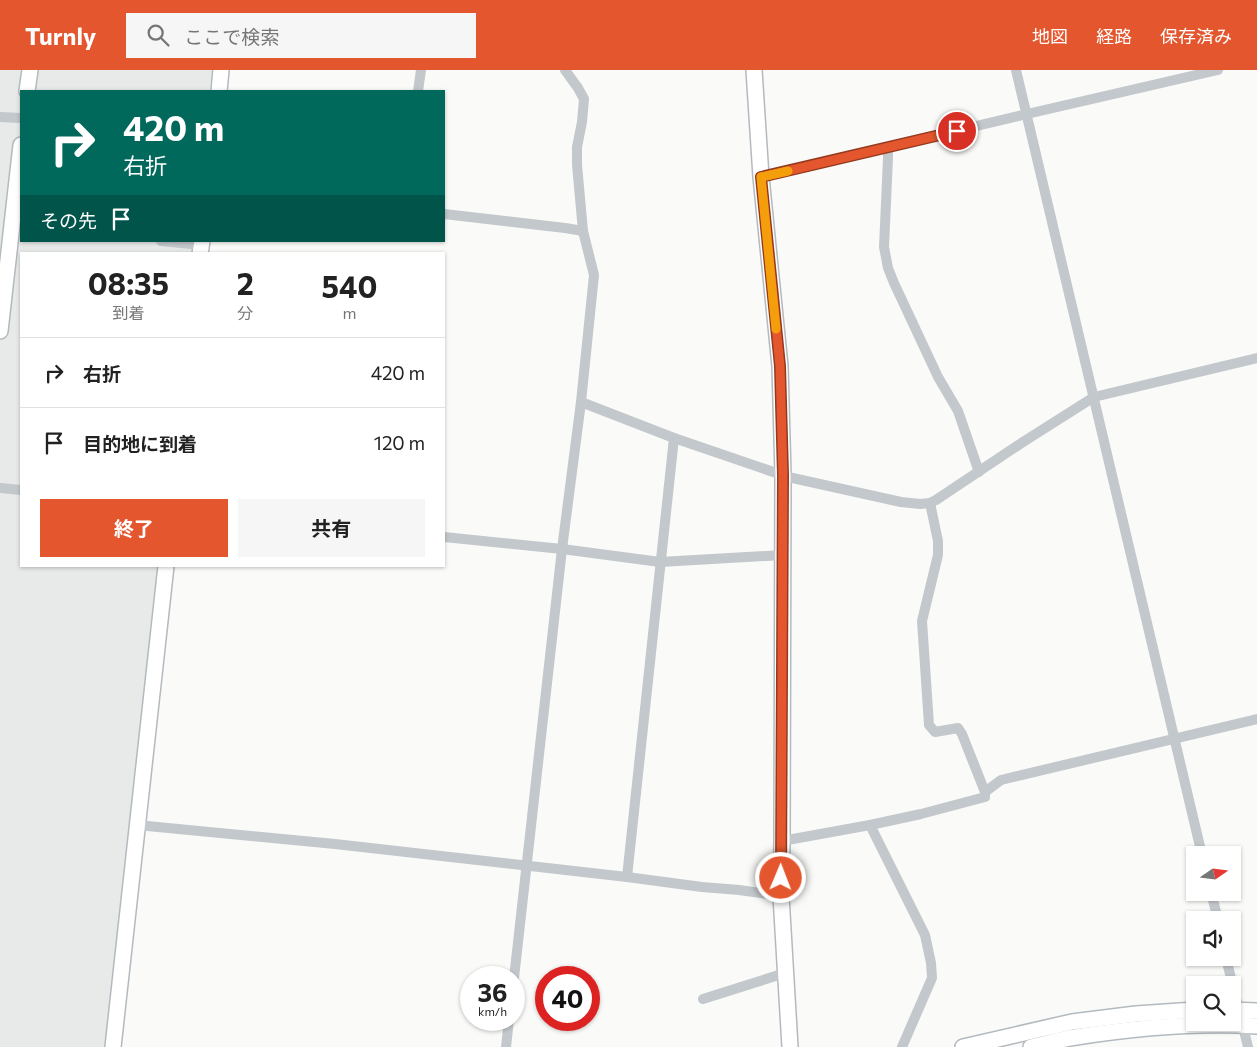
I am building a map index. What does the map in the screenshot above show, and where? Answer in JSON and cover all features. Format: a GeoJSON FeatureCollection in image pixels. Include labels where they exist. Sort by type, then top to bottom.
{"type":"FeatureCollection","features":[{"type":"Feature","properties":{"kind":"street"},"geometry":{"type":"LineString","coordinates":[[27,90],[30,70]]}},
{"type":"Feature","properties":{"kind":"street"},"geometry":{"type":"LineString","coordinates":[[219,90],[221,70]]}},
{"type":"Feature","properties":{"kind":"street"},"geometry":{"type":"LineString","coordinates":[[418,90],[421,70]]}},
{"type":"Feature","properties":{"kind":"street"},"geometry":{"type":"LineString","coordinates":[[515,966],[594,275],[584,231],[577,165],[577,146],[584,99],[565,70]]}},
{"type":"Feature","properties":{"kind":"street"},"geometry":{"type":"LineString","coordinates":[[754,70],[761,177],[780,366],[783,475],[781,896],[790,1047]]}},
{"type":"Feature","properties":{"kind":"street"},"geometry":{"type":"LineString","coordinates":[[1016,70],[1200,846]]}},
{"type":"Feature","properties":{"kind":"street"},"geometry":{"type":"LineString","coordinates":[[761,177],[1218,70]]}},
{"type":"Feature","properties":{"kind":"street"},"geometry":{"type":"LineString","coordinates":[[0,117],[20,118]]}},
{"type":"Feature","properties":{"kind":"street"},"geometry":{"type":"LineString","coordinates":[[888,148],[884,244],[888,268],[938,376],[958,411],[979,472]]}},
{"type":"Feature","properties":{"kind":"street"},"geometry":{"type":"LineString","coordinates":[[0,331],[17,227],[20,166]]}},
{"type":"Feature","properties":{"kind":"street"},"geometry":{"type":"LineString","coordinates":[[445,214],[584,231]]}},
{"type":"Feature","properties":{"kind":"street"},"geometry":{"type":"LineString","coordinates":[[168,242],[201,247]]}},
{"type":"Feature","properties":{"kind":"street"},"geometry":{"type":"LineString","coordinates":[[581,402],[674,438],[788,478],[901,502],[920,504],[936,500],[1094,397],[1257,358]]}},
{"type":"Feature","properties":{"kind":"street"},"geometry":{"type":"LineString","coordinates":[[627,877],[674,438]]}},
{"type":"Feature","properties":{"kind":"street"},"geometry":{"type":"LineString","coordinates":[[0,488],[20,490]]}},
{"type":"Feature","properties":{"kind":"street"},"geometry":{"type":"LineString","coordinates":[[782,841],[870,826],[985,797],[985,792],[958,728],[935,732],[930,725],[922,621],[938,555],[938,541],[930,503]]}},
{"type":"Feature","properties":{"kind":"street"},"geometry":{"type":"LineString","coordinates":[[445,537],[562,549],[660,562],[783,555]]}},
{"type":"Feature","properties":{"kind":"street"},"geometry":{"type":"LineString","coordinates":[[113,1047],[166,567]]}},
{"type":"Feature","properties":{"kind":"street"},"geometry":{"type":"LineString","coordinates":[[985,792],[1001,780],[1257,719]]}},
{"type":"Feature","properties":{"kind":"street"},"geometry":{"type":"LineString","coordinates":[[137,824],[335,844],[781,896]]}},
{"type":"Feature","properties":{"kind":"street"},"geometry":{"type":"LineString","coordinates":[[870,826],[925,935],[931,963],[932,978],[902,1047]]}},
{"type":"Feature","properties":{"kind":"street"},"geometry":{"type":"LineString","coordinates":[[703,999],[785,973]]}},
{"type":"Feature","properties":{"kind":"street"},"geometry":{"type":"LineString","coordinates":[[1241,1010],[1257,1011]]}},
{"type":"Feature","properties":{"kind":"street"},"geometry":{"type":"LineString","coordinates":[[963,1047],[1072,1022],[1136,1014],[1186,1011]]}},
{"type":"Feature","properties":{"kind":"street"},"geometry":{"type":"LineString","coordinates":[[1241,1016],[1250,1026],[1248,1047]]}},
{"type":"Feature","properties":{"kind":"street"},"geometry":{"type":"LineString","coordinates":[[1031,1047],[1075,1037],[1137,1029],[1193,1026],[1250,1026]]}},
{"type":"Feature","properties":{"kind":"street"},"geometry":{"type":"LineString","coordinates":[[506,1047],[508,1031]]}},
{"type":"Feature","properties":{"kind":"shaded area"},"geometry":{"type":"Polygon","coordinates":[[[0,70],[212,70],[210,90],[20,90],[20,242],[193,242],[192,252],[20,252],[20,567],[158,567],[107,1047],[0,1047],[0,70]]]}},
{"type":"Feature","properties":{"kind":"slow traffic"},"geometry":{"type":"LineString","coordinates":[[776,329],[761,177],[788,171]]}},
{"type":"Feature","properties":{"kind":"route"},"geometry":{"type":"LineString","coordinates":[[781,878],[783,475],[780,366],[761,177],[957,131]]}}]}
